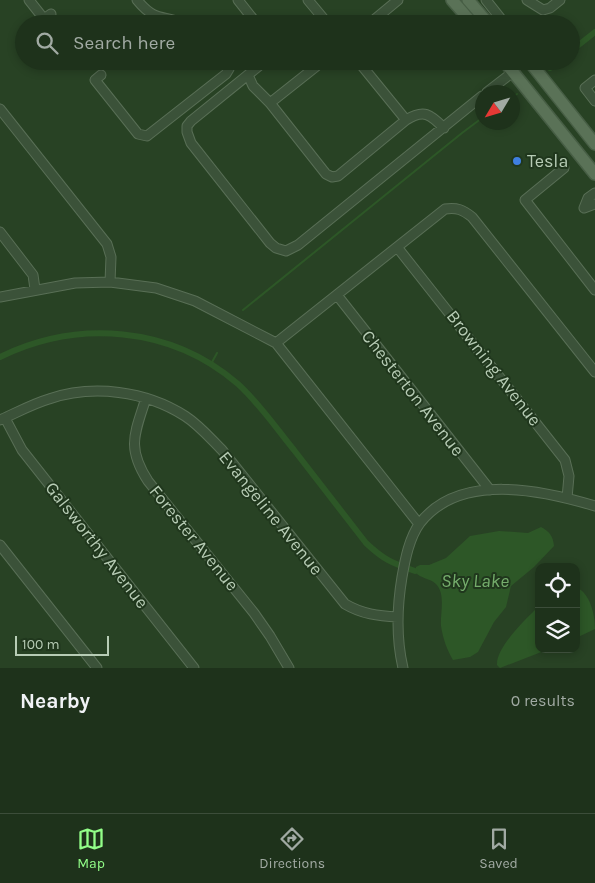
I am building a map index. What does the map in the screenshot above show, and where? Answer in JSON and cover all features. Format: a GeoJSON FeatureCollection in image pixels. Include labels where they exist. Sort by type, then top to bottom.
{"type":"FeatureCollection","features":[{"type":"Feature","properties":{"kind":"main road"},"geometry":{"type":"LineString","coordinates":[[452,0],[465,15]]}},
{"type":"Feature","properties":{"kind":"main road"},"geometry":{"type":"LineString","coordinates":[[468,0],[481,15]]}},
{"type":"Feature","properties":{"kind":"main road"},"geometry":{"type":"LineString","coordinates":[[478,0],[490,15]]}},
{"type":"Feature","properties":{"kind":"main road"},"geometry":{"type":"LineString","coordinates":[[536,70],[595,144]]}},
{"type":"Feature","properties":{"kind":"main road"},"geometry":{"type":"LineString","coordinates":[[512,72],[595,174]]}},
{"type":"Feature","properties":{"kind":"street"},"geometry":{"type":"LineString","coordinates":[[29,0],[41,15]]}},
{"type":"Feature","properties":{"kind":"street"},"geometry":{"type":"LineString","coordinates":[[137,0],[146,10],[154,15]]}},
{"type":"Feature","properties":{"kind":"street"},"geometry":{"type":"LineString","coordinates":[[238,0],[250,15]]}},
{"type":"Feature","properties":{"kind":"street"},"geometry":{"type":"LineString","coordinates":[[308,0],[320,15]]}},
{"type":"Feature","properties":{"kind":"street"},"geometry":{"type":"LineString","coordinates":[[380,15],[398,0]]}},
{"type":"Feature","properties":{"kind":"street"},"geometry":{"type":"LineString","coordinates":[[486,0],[498,15]]}},
{"type":"Feature","properties":{"kind":"street"},"geometry":{"type":"LineString","coordinates":[[527,0],[543,10],[550,8],[560,0]]}},
{"type":"Feature","properties":{"kind":"street"},"geometry":{"type":"LineString","coordinates":[[101,75],[95,80],[138,134],[147,136],[229,70]]}},
{"type":"Feature","properties":{"kind":"street"},"geometry":{"type":"LineString","coordinates":[[254,70],[191,121],[187,126],[186,132],[196,152],[270,242],[280,250],[286,251],[298,245],[475,102]]}},
{"type":"Feature","properties":{"kind":"street"},"geometry":{"type":"LineString","coordinates":[[270,103],[311,70]]}},
{"type":"Feature","properties":{"kind":"street"},"geometry":{"type":"LineString","coordinates":[[365,70],[406,120]]}},
{"type":"Feature","properties":{"kind":"street"},"geometry":{"type":"LineString","coordinates":[[496,85],[512,72]]}},
{"type":"Feature","properties":{"kind":"street"},"geometry":{"type":"LineString","coordinates":[[248,75],[253,86],[270,103],[326,174],[332,177],[338,176],[415,114],[424,113],[444,128]]}},
{"type":"Feature","properties":{"kind":"street"},"geometry":{"type":"LineString","coordinates":[[595,80],[585,88],[595,101]]}},
{"type":"Feature","properties":{"kind":"street"},"geometry":{"type":"LineString","coordinates":[[0,110],[107,244],[111,258],[110,282]]}},
{"type":"Feature","properties":{"kind":"street"},"geometry":{"type":"LineString","coordinates":[[564,168],[525,200],[595,290]]}},
{"type":"Feature","properties":{"kind":"street"},"geometry":{"type":"LineString","coordinates":[[595,193],[588,198],[584,208],[595,204]]}},
{"type":"Feature","properties":{"kind":"street"},"geometry":{"type":"LineString","coordinates":[[276,343],[445,209],[454,207],[463,210],[472,217],[595,372]]}},
{"type":"Feature","properties":{"kind":"street"},"geometry":{"type":"LineString","coordinates":[[0,232],[33,275],[35,289]]}},
{"type":"Feature","properties":{"kind":"street","name":"Browning Avenue"},"geometry":{"type":"LineString","coordinates":[[397,247],[565,460],[569,476],[567,498]]}},
{"type":"Feature","properties":{"kind":"street"},"geometry":{"type":"LineString","coordinates":[[0,297],[74,282],[110,282],[156,288],[195,301],[276,343],[419,524]]}},
{"type":"Feature","properties":{"kind":"street","name":"Chesterton Avenue"},"geometry":{"type":"LineString","coordinates":[[337,295],[490,490]]}},
{"type":"Feature","properties":{"kind":"street","name":"Evangeline Avenue"},"geometry":{"type":"LineString","coordinates":[[3,419],[49,399],[76,392],[120,393],[146,398],[185,416],[222,450],[345,604],[354,610],[372,616],[398,617]]}},
{"type":"Feature","properties":{"kind":"street","name":"Forester Avenue"},"geometry":{"type":"LineString","coordinates":[[146,398],[134,434],[134,448],[139,467],[254,613],[289,668]]}},
{"type":"Feature","properties":{"kind":"street","name":"Galsworthy Avenue"},"geometry":{"type":"LineString","coordinates":[[3,419],[22,450],[194,668]]}},
{"type":"Feature","properties":{"kind":"street"},"geometry":{"type":"LineString","coordinates":[[399,667],[398,617],[406,560],[419,524],[443,503],[457,496],[490,490],[518,490],[567,498],[595,506]]}},
{"type":"Feature","properties":{"kind":"street"},"geometry":{"type":"LineString","coordinates":[[0,545],[97,668]]}},
{"type":"Feature","properties":{"kind":"water","name":"Sky Lake"},"geometry":{"type":"Polygon","coordinates":[[[541,527],[550,535],[554,546],[538,563],[535,563],[534,567],[511,586],[506,607],[494,622],[478,652],[470,657],[453,660],[441,626],[441,593],[434,582],[415,572],[416,567],[429,565],[446,558],[470,536],[499,531],[528,533],[541,527]]]}},
{"type":"Feature","properties":{"kind":"water"},"geometry":{"type":"Polygon","coordinates":[[[580,589],[591,605],[595,629],[580,636],[580,589]]]}},
{"type":"Feature","properties":{"kind":"water"},"geometry":{"type":"Polygon","coordinates":[[[535,610],[535,653],[539,653],[500,668],[497,665],[501,650],[535,610]]]}},
{"type":"Feature","properties":{"kind":"waterway"},"geometry":{"type":"LineString","coordinates":[[580,44],[595,32]]}},
{"type":"Feature","properties":{"kind":"waterway"},"geometry":{"type":"LineString","coordinates":[[243,310],[475,123]]}},
{"type":"Feature","properties":{"kind":"waterway"},"geometry":{"type":"LineString","coordinates":[[0,357],[30,345],[61,337],[92,334],[123,334],[154,340],[184,350],[212,365],[246,391],[366,543],[389,560],[415,571]]}},
{"type":"Feature","properties":{"kind":"waterway"},"geometry":{"type":"LineString","coordinates":[[211,364],[217,353]]}},
{"type":"Feature","properties":{"kind":"place","name":"Tesla"},"geometry":{"type":"Point","coordinates":[517,161]}}]}
